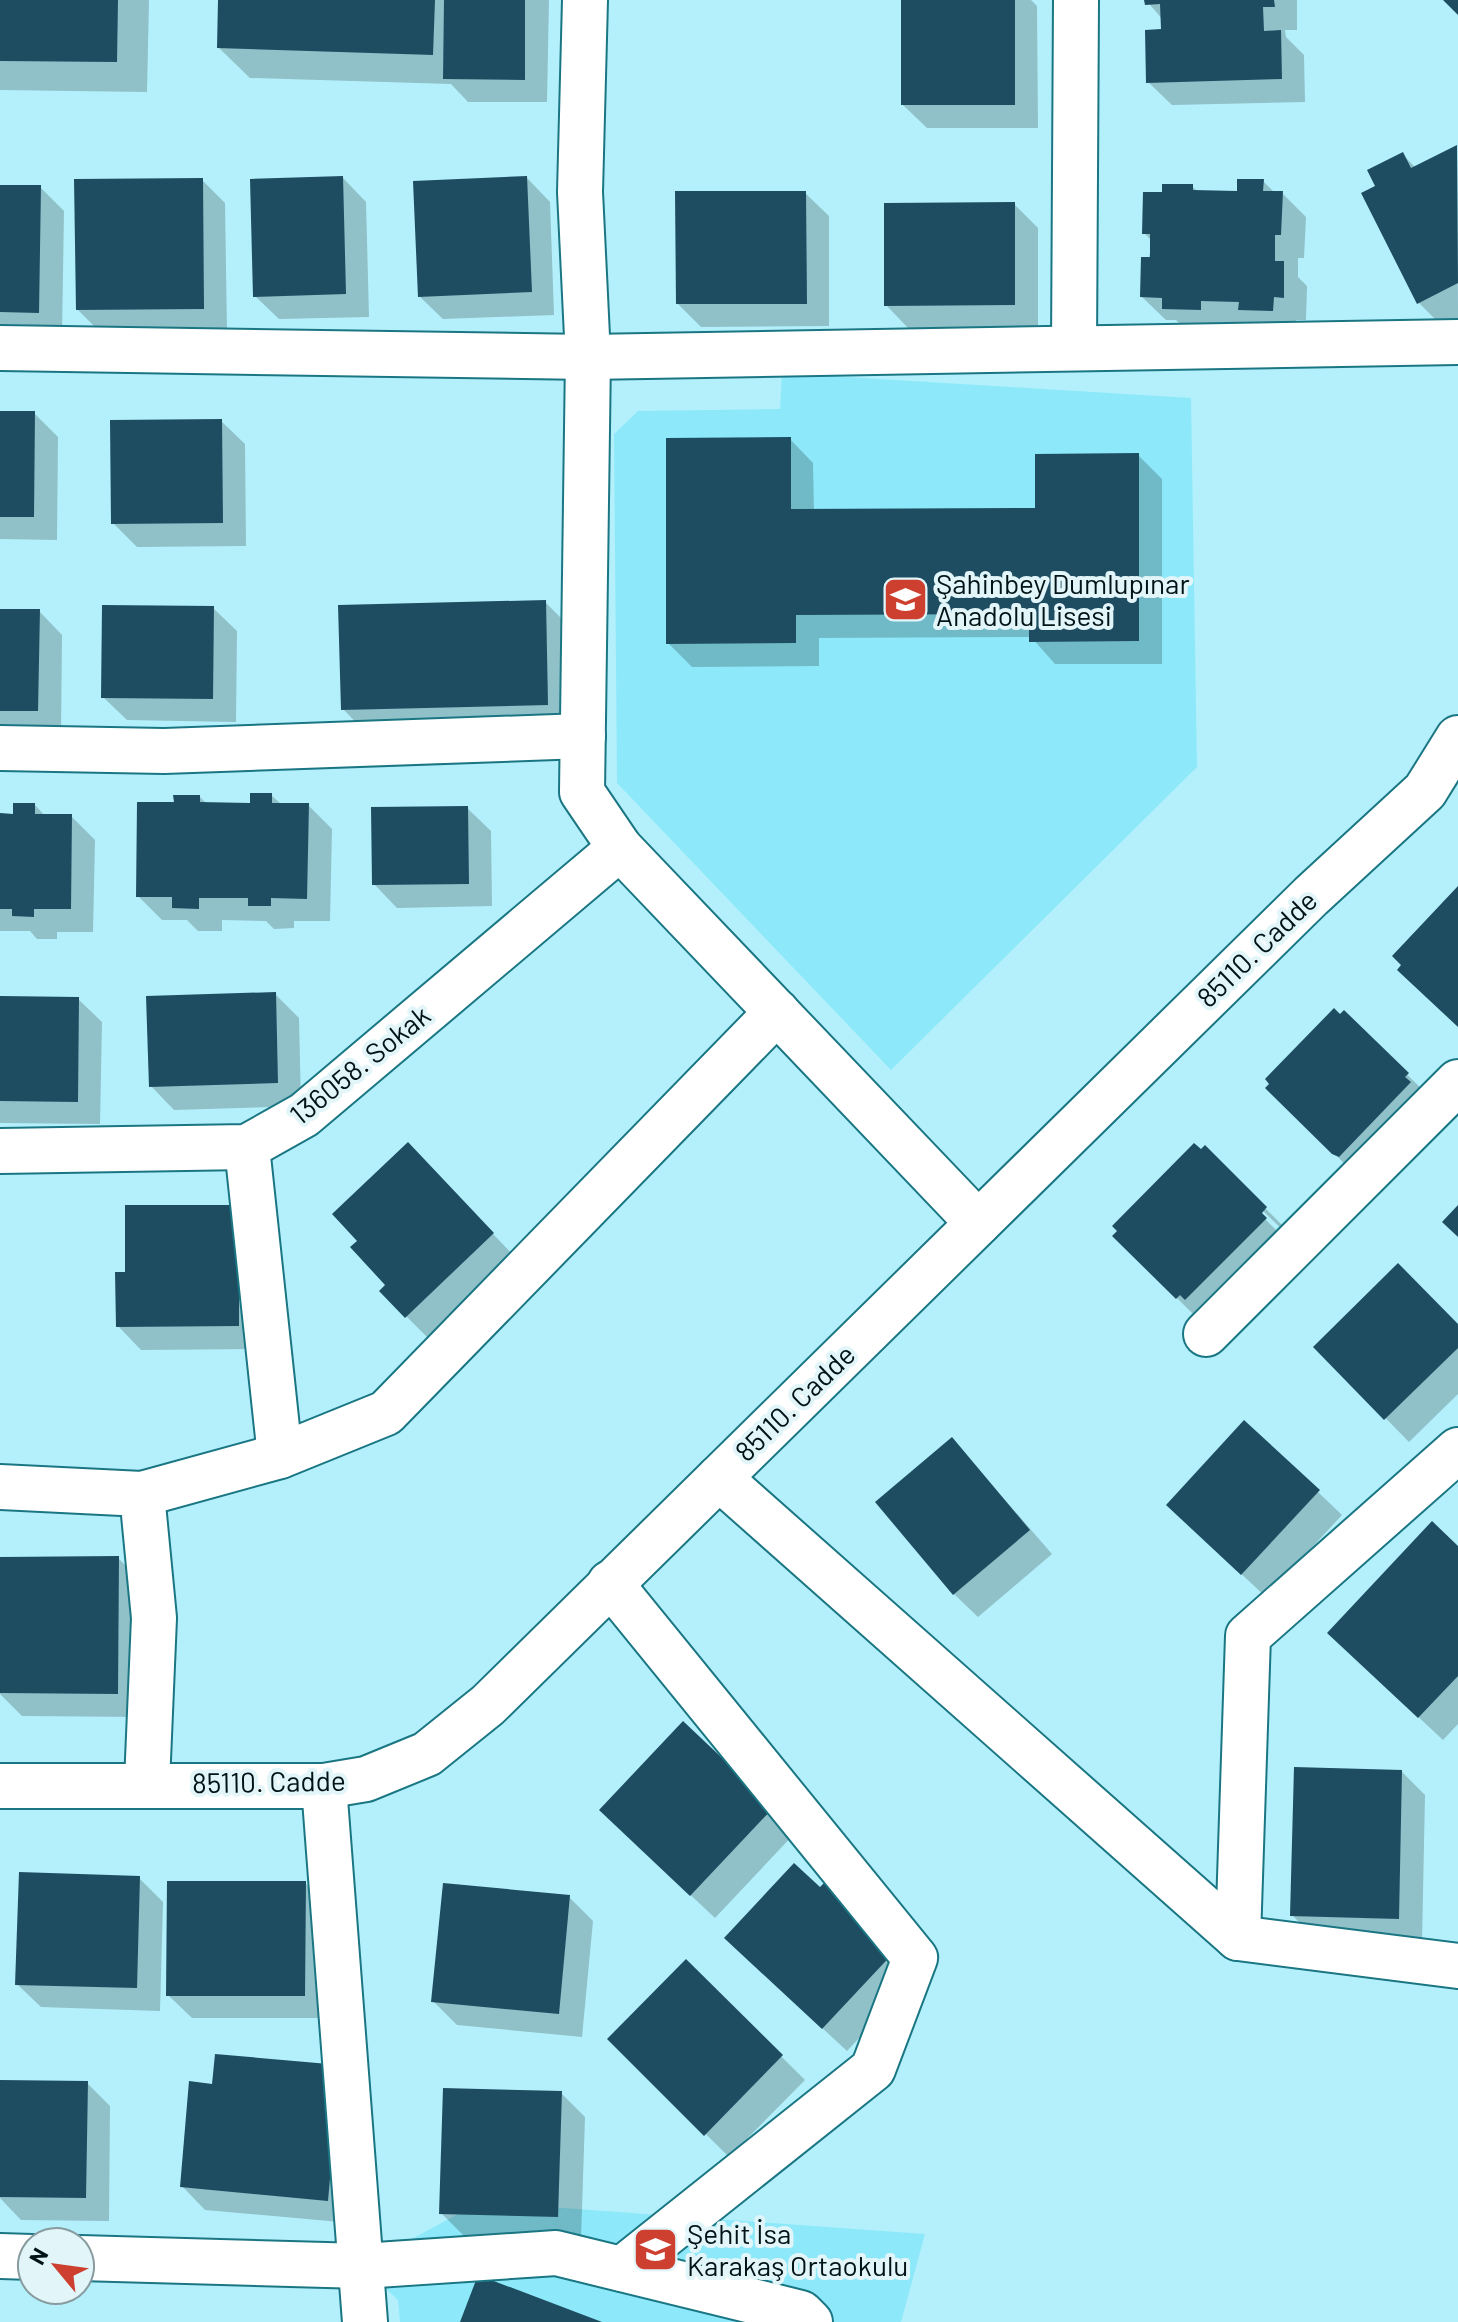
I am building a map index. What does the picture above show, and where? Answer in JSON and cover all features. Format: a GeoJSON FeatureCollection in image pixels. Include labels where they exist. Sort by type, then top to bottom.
{"type":"FeatureCollection","features":[{"type":"Feature","properties":{"kind":"street"},"geometry":{"type":"LineString","coordinates":[[585,0],[580,192],[588,357],[582,792],[620,848],[978,1223]]}},
{"type":"Feature","properties":{"kind":"street"},"geometry":{"type":"LineString","coordinates":[[1074,348],[1076,0]]}},
{"type":"Feature","properties":{"kind":"street"},"geometry":{"type":"LineString","coordinates":[[0,348],[588,357],[1458,342]]}},
{"type":"Feature","properties":{"kind":"street"},"geometry":{"type":"LineString","coordinates":[[0,748],[164,751],[583,736]]}},
{"type":"Feature","properties":{"kind":"street","name":"85110. Cadde"},"geometry":{"type":"LineString","coordinates":[[0,1786],[147,1783],[324,1786],[366,1779],[427,1754],[488,1705],[1311,896],[1425,791],[1458,738]]}},
{"type":"Feature","properties":{"kind":"street","name":"136058. Sokak"},"geometry":{"type":"LineString","coordinates":[[0,1151],[247,1147],[304,1115],[620,848]]}},
{"type":"Feature","properties":{"kind":"street"},"geometry":{"type":"LineString","coordinates":[[0,1487],[142,1494],[280,1456],[386,1413],[777,1012]]}},
{"type":"Feature","properties":{"kind":"street"},"geometry":{"type":"LineString","coordinates":[[1206,1334],[1458,1082]]}},
{"type":"Feature","properties":{"kind":"street"},"geometry":{"type":"LineString","coordinates":[[247,1147],[280,1456]]}},
{"type":"Feature","properties":{"kind":"street"},"geometry":{"type":"LineString","coordinates":[[1238,1938],[1248,1636],[1458,1450]]}},
{"type":"Feature","properties":{"kind":"street"},"geometry":{"type":"LineString","coordinates":[[719,1478],[1238,1938],[1458,1966]]}},
{"type":"Feature","properties":{"kind":"street"},"geometry":{"type":"LineString","coordinates":[[142,1494],[154,1618],[147,1783]]}},
{"type":"Feature","properties":{"kind":"street"},"geometry":{"type":"LineString","coordinates":[[610,1583],[915,1958],[873,2069],[622,2269]]}},
{"type":"Feature","properties":{"kind":"street"},"geometry":{"type":"LineString","coordinates":[[324,1786],[365,2322]]}},
{"type":"Feature","properties":{"kind":"street"},"geometry":{"type":"LineString","coordinates":[[96,2258],[362,2266],[556,2253],[801,2313],[810,2322]]}},
{"type":"Feature","properties":{"kind":"shaded area","name":"Şahinbey Dumlupınar Anadolu Lisesi"},"geometry":{"type":"Polygon","coordinates":[[[782,373],[1191,398],[1197,767],[891,1070],[617,783],[614,434],[638,411],[780,409],[782,373]]]}},
{"type":"Feature","properties":{"kind":"shaded area","name":"Şehit İsa Karakaş Ortaokulu"},"geometry":{"type":"Polygon","coordinates":[[[480,2202],[925,2234],[901,2322],[400,2322],[398,2300],[362,2266],[480,2202]]]}},
{"type":"Feature","properties":{"kind":"building"},"geometry":{"type":"Polygon","coordinates":[[[0,0],[118,0],[117,62],[0,61],[0,0]]]}},
{"type":"Feature","properties":{"kind":"building"},"geometry":{"type":"Polygon","coordinates":[[[218,0],[435,0],[433,55],[217,48],[218,0]]]}},
{"type":"Feature","properties":{"kind":"building"},"geometry":{"type":"Polygon","coordinates":[[[444,0],[525,0],[525,80],[443,79],[444,0]]]}},
{"type":"Feature","properties":{"kind":"building"},"geometry":{"type":"Polygon","coordinates":[[[901,0],[1015,0],[1015,105],[901,105],[901,0]]]}},
{"type":"Feature","properties":{"kind":"building"},"geometry":{"type":"Polygon","coordinates":[[[1144,0],[1274,0],[1275,7],[1263,7],[1264,31],[1281,30],[1282,79],[1146,83],[1145,30],[1161,29],[1160,4],[1145,5],[1144,0]]]}},
{"type":"Feature","properties":{"kind":"building"},"geometry":{"type":"Polygon","coordinates":[[[1443,0],[1458,0],[1458,15],[1443,0]]]}},
{"type":"Feature","properties":{"kind":"building"},"geometry":{"type":"Polygon","coordinates":[[[1457,145],[1458,283],[1417,304],[1361,193],[1375,186],[1367,170],[1403,152],[1411,168],[1457,145]]]}},
{"type":"Feature","properties":{"kind":"building"},"geometry":{"type":"Polygon","coordinates":[[[343,176],[346,294],[253,297],[250,179],[343,176]]]}},
{"type":"Feature","properties":{"kind":"building"},"geometry":{"type":"Polygon","coordinates":[[[527,176],[532,292],[418,297],[413,181],[527,176]]]}},
{"type":"Feature","properties":{"kind":"building"},"geometry":{"type":"Polygon","coordinates":[[[203,178],[204,309],[76,310],[74,179],[203,178]]]}},
{"type":"Feature","properties":{"kind":"building"},"geometry":{"type":"Polygon","coordinates":[[[1237,179],[1264,179],[1263,191],[1283,191],[1281,235],[1275,235],[1275,261],[1284,261],[1284,298],[1274,297],[1273,311],[1238,310],[1239,302],[1201,301],[1201,310],[1162,309],[1162,298],[1140,297],[1141,257],[1150,257],[1150,234],[1142,234],[1143,192],[1162,192],[1162,184],[1193,184],[1193,190],[1237,191],[1237,179]]]}},
{"type":"Feature","properties":{"kind":"building"},"geometry":{"type":"Polygon","coordinates":[[[0,185],[41,185],[39,313],[0,312],[0,185]]]}},
{"type":"Feature","properties":{"kind":"building"},"geometry":{"type":"Polygon","coordinates":[[[675,191],[806,191],[807,304],[676,304],[675,191]]]}},
{"type":"Feature","properties":{"kind":"building"},"geometry":{"type":"Polygon","coordinates":[[[1015,202],[1015,305],[884,306],[884,203],[1015,202]]]}},
{"type":"Feature","properties":{"kind":"building"},"geometry":{"type":"Polygon","coordinates":[[[0,411],[35,411],[34,517],[0,517],[0,411]]]}},
{"type":"Feature","properties":{"kind":"building"},"geometry":{"type":"Polygon","coordinates":[[[222,419],[223,523],[111,524],[110,420],[222,419]]]}},
{"type":"Feature","properties":{"kind":"building"},"geometry":{"type":"Polygon","coordinates":[[[791,437],[791,509],[1035,508],[1035,454],[1139,453],[1139,641],[1029,642],[1029,614],[796,615],[796,643],[666,644],[666,438],[791,437]]]}},
{"type":"Feature","properties":{"kind":"building"},"geometry":{"type":"Polygon","coordinates":[[[546,600],[548,705],[341,710],[338,605],[546,600]]]}},
{"type":"Feature","properties":{"kind":"building"},"geometry":{"type":"Polygon","coordinates":[[[102,605],[214,606],[213,699],[101,698],[102,605]]]}},
{"type":"Feature","properties":{"kind":"building"},"geometry":{"type":"Polygon","coordinates":[[[0,609],[40,609],[38,711],[0,711],[0,609]]]}},
{"type":"Feature","properties":{"kind":"building"},"geometry":{"type":"Polygon","coordinates":[[[250,793],[272,793],[272,803],[309,803],[307,899],[271,898],[271,906],[248,906],[248,898],[199,898],[199,909],[172,908],[172,897],[136,897],[137,802],[174,802],[173,795],[200,795],[200,802],[250,803],[250,793]]]}},
{"type":"Feature","properties":{"kind":"building"},"geometry":{"type":"Polygon","coordinates":[[[13,803],[35,803],[35,814],[72,814],[71,909],[34,909],[34,917],[12,916],[12,909],[0,909],[0,813],[13,814],[13,803]]]}},
{"type":"Feature","properties":{"kind":"building"},"geometry":{"type":"Polygon","coordinates":[[[468,806],[469,884],[372,885],[371,807],[468,806]]]}},
{"type":"Feature","properties":{"kind":"building"},"geometry":{"type":"Polygon","coordinates":[[[1458,886],[1458,1027],[1397,970],[1401,965],[1392,956],[1458,886]]]}},
{"type":"Feature","properties":{"kind":"building"},"geometry":{"type":"Polygon","coordinates":[[[276,992],[278,1083],[149,1087],[146,996],[276,992]]]}},
{"type":"Feature","properties":{"kind":"building"},"geometry":{"type":"Polygon","coordinates":[[[0,996],[79,997],[78,1102],[0,1101],[0,996]]]}},
{"type":"Feature","properties":{"kind":"building"},"geometry":{"type":"Polygon","coordinates":[[[1334,1008],[1340,1014],[1344,1010],[1409,1073],[1405,1077],[1411,1082],[1339,1157],[1332,1154],[1265,1088],[1269,1084],[1265,1079],[1334,1008]]]}},
{"type":"Feature","properties":{"kind":"building"},"geometry":{"type":"Polygon","coordinates":[[[408,1142],[494,1233],[405,1318],[379,1291],[385,1285],[350,1247],[357,1241],[332,1214],[408,1142]]]}},
{"type":"Feature","properties":{"kind":"building"},"geometry":{"type":"Polygon","coordinates":[[[1194,1143],[1201,1149],[1205,1145],[1267,1207],[1262,1213],[1267,1218],[1185,1300],[1180,1295],[1176,1299],[1112,1236],[1117,1231],[1112,1226],[1194,1143]]]}},
{"type":"Feature","properties":{"kind":"building"},"geometry":{"type":"Polygon","coordinates":[[[125,1205],[239,1205],[239,1326],[116,1327],[115,1272],[125,1272],[125,1205]]]}},
{"type":"Feature","properties":{"kind":"building"},"geometry":{"type":"Polygon","coordinates":[[[1458,1205],[1458,1237],[1442,1222],[1458,1205]]]}},
{"type":"Feature","properties":{"kind":"building"},"geometry":{"type":"Polygon","coordinates":[[[1398,1263],[1458,1324],[1458,1348],[1384,1420],[1313,1347],[1398,1263]]]}},
{"type":"Feature","properties":{"kind":"building"},"geometry":{"type":"Polygon","coordinates":[[[1244,1420],[1320,1490],[1241,1575],[1166,1505],[1244,1420]]]}},
{"type":"Feature","properties":{"kind":"building"},"geometry":{"type":"Polygon","coordinates":[[[952,1437],[1030,1530],[953,1595],[875,1502],[952,1437]]]}},
{"type":"Feature","properties":{"kind":"building"},"geometry":{"type":"Polygon","coordinates":[[[1432,1521],[1458,1546],[1458,1676],[1418,1718],[1327,1633],[1432,1521]]]}},
{"type":"Feature","properties":{"kind":"building"},"geometry":{"type":"Polygon","coordinates":[[[119,1556],[118,1694],[0,1693],[0,1557],[119,1556]]]}},
{"type":"Feature","properties":{"kind":"building"},"geometry":{"type":"Polygon","coordinates":[[[683,1721],[774,1807],[690,1896],[599,1810],[683,1721]]]}},
{"type":"Feature","properties":{"kind":"building"},"geometry":{"type":"Polygon","coordinates":[[[1294,1767],[1402,1770],[1399,1919],[1290,1916],[1294,1767]]]}},
{"type":"Feature","properties":{"kind":"building"},"geometry":{"type":"Polygon","coordinates":[[[794,1863],[820,1887],[825,1882],[897,1949],[822,2029],[724,1938],[794,1863]]]}},
{"type":"Feature","properties":{"kind":"building"},"geometry":{"type":"Polygon","coordinates":[[[19,1872],[140,1876],[137,1988],[15,1985],[19,1872]]]}},
{"type":"Feature","properties":{"kind":"building"},"geometry":{"type":"Polygon","coordinates":[[[167,1881],[306,1881],[305,1996],[166,1996],[167,1881]]]}},
{"type":"Feature","properties":{"kind":"building"},"geometry":{"type":"Polygon","coordinates":[[[443,1883],[570,1895],[559,2014],[431,2002],[443,1883]]]}},
{"type":"Feature","properties":{"kind":"building"},"geometry":{"type":"Polygon","coordinates":[[[686,1959],[783,2055],[704,2136],[607,2039],[686,1959]]]}},
{"type":"Feature","properties":{"kind":"building"},"geometry":{"type":"Polygon","coordinates":[[[215,2054],[340,2065],[328,2201],[180,2187],[189,2081],[212,2084],[215,2054]]]}},
{"type":"Feature","properties":{"kind":"building"},"geometry":{"type":"Polygon","coordinates":[[[0,2080],[88,2081],[86,2198],[0,2197],[0,2080]]]}},
{"type":"Feature","properties":{"kind":"building"},"geometry":{"type":"Polygon","coordinates":[[[443,2088],[562,2091],[558,2217],[439,2214],[443,2088]]]}},
{"type":"Feature","properties":{"kind":"building"},"geometry":{"type":"Polygon","coordinates":[[[478,2275],[602,2322],[460,2322],[478,2275]]]}},
{"type":"Feature","properties":{"kind":"place","name":"Şahinbey Dumlupınar Anadolu Lisesi"},"geometry":{"type":"Point","coordinates":[905,600]}},
{"type":"Feature","properties":{"kind":"place","name":"Şehit İsa Karakaş Ortaokulu"},"geometry":{"type":"Point","coordinates":[656,2250]}}]}
